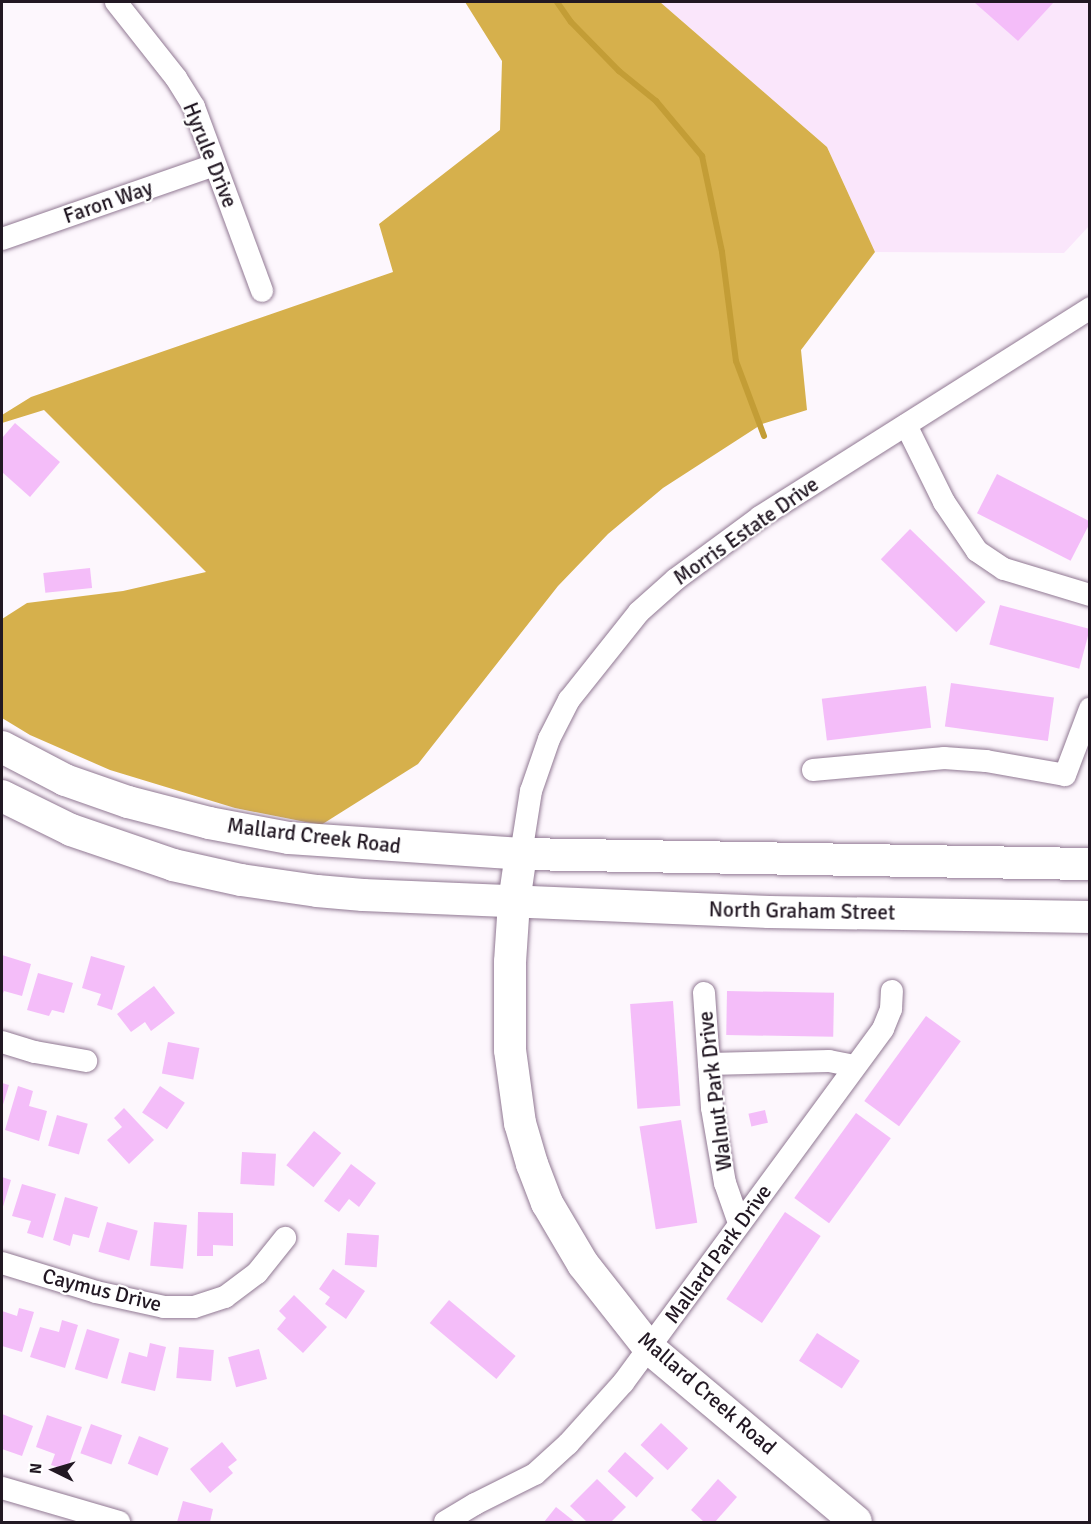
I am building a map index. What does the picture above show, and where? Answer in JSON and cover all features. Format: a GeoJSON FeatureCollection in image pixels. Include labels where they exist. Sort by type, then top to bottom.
{"type":"FeatureCollection","features":[{"type":"Feature","properties":{"kind":"main road","name":"Mallard Creek Road"},"geometry":{"type":"LineString","coordinates":[[2,747],[65,780],[128,802],[209,823],[289,838],[521,854],[514,902],[510,1050],[520,1123],[532,1164],[562,1232],[583,1264],[649,1348],[856,1522]]}},
{"type":"Feature","properties":{"kind":"main road"},"geometry":{"type":"LineString","coordinates":[[2,796],[61,826],[114,848],[173,866],[241,880],[363,895],[514,902]]}},
{"type":"Feature","properties":{"kind":"main road"},"geometry":{"type":"LineString","coordinates":[[521,854],[1089,864]]}},
{"type":"Feature","properties":{"kind":"main road","name":"North Graham Street"},"geometry":{"type":"LineString","coordinates":[[514,902],[769,912],[1089,917]]}},
{"type":"Feature","properties":{"kind":"street","name":"Hyrule Drive"},"geometry":{"type":"LineString","coordinates":[[116,2],[176,78],[194,107],[262,291]]}},
{"type":"Feature","properties":{"kind":"street","name":"Faron Way"},"geometry":{"type":"LineString","coordinates":[[2,238],[215,165]]}},
{"type":"Feature","properties":{"kind":"street","name":"Morris Estate Drive"},"geometry":{"type":"LineString","coordinates":[[521,854],[531,791],[549,739],[569,700],[639,612],[676,579],[760,517],[1089,308]]}},
{"type":"Feature","properties":{"kind":"street"},"geometry":{"type":"LineString","coordinates":[[906,425],[944,502],[977,551],[1004,569],[1089,595]]}},
{"type":"Feature","properties":{"kind":"street"},"geometry":{"type":"LineString","coordinates":[[813,771],[944,758],[986,761],[1065,775],[1089,709]]}},
{"type":"Feature","properties":{"kind":"street","name":"Mallard Park Drive"},"geometry":{"type":"LineString","coordinates":[[445,1522],[535,1474],[623,1383],[883,1029],[891,1009],[892,992]]}},
{"type":"Feature","properties":{"kind":"street","name":"Walnut Park Drive"},"geometry":{"type":"LineString","coordinates":[[704,993],[708,1064],[718,1146],[725,1183],[739,1223]]}},
{"type":"Feature","properties":{"kind":"street"},"geometry":{"type":"LineString","coordinates":[[2,1042],[35,1052],[86,1061]]}},
{"type":"Feature","properties":{"kind":"street"},"geometry":{"type":"LineString","coordinates":[[708,1064],[830,1061],[855,1066]]}},
{"type":"Feature","properties":{"kind":"street","name":"Caymus Drive"},"geometry":{"type":"LineString","coordinates":[[2,1263],[96,1292],[164,1307],[194,1307],[225,1297],[257,1273],[285,1238]]}},
{"type":"Feature","properties":{"kind":"street"},"geometry":{"type":"LineString","coordinates":[[2,1488],[119,1522]]}},
{"type":"Feature","properties":{"kind":"shaded area"},"geometry":{"type":"Polygon","coordinates":[[[465,2],[660,2],[827,147],[875,252],[801,350],[807,410],[762,424],[663,488],[608,534],[558,586],[418,764],[321,825],[235,808],[110,770],[30,735],[2,718],[2,619],[27,603],[123,591],[206,572],[44,410],[2,423],[2,415],[31,397],[393,272],[379,224],[500,130],[502,61],[465,2]]]}},
{"type":"Feature","properties":{"kind":"shaded area"},"geometry":{"type":"Polygon","coordinates":[[[660,2],[1089,2],[1089,226],[1064,253],[875,252],[827,147],[660,2]]]}},
{"type":"Feature","properties":{"kind":"building"},"geometry":{"type":"Polygon","coordinates":[[[974,2],[1054,2],[1018,41],[974,2]]]}},
{"type":"Feature","properties":{"kind":"building"},"geometry":{"type":"Polygon","coordinates":[[[15,423],[60,462],[30,497],[2,472],[2,438],[15,423]]]}},
{"type":"Feature","properties":{"kind":"building"},"geometry":{"type":"Polygon","coordinates":[[[997,474],[1090,521],[1071,561],[977,513],[997,474]]]}},
{"type":"Feature","properties":{"kind":"building"},"geometry":{"type":"Polygon","coordinates":[[[910,529],[986,602],[956,632],[881,559],[910,529]]]}},
{"type":"Feature","properties":{"kind":"building"},"geometry":{"type":"Polygon","coordinates":[[[90,568],[92,588],[45,593],[43,573],[90,568]]]}},
{"type":"Feature","properties":{"kind":"building"},"geometry":{"type":"Polygon","coordinates":[[[1000,605],[1090,629],[1079,669],[989,645],[1000,605]]]}},
{"type":"Feature","properties":{"kind":"building"},"geometry":{"type":"Polygon","coordinates":[[[951,683],[1054,697],[1048,741],[945,727],[951,683]]]}},
{"type":"Feature","properties":{"kind":"building"},"geometry":{"type":"Polygon","coordinates":[[[926,686],[931,728],[827,740],[822,699],[926,686]]]}},
{"type":"Feature","properties":{"kind":"building"},"geometry":{"type":"Polygon","coordinates":[[[2,955],[31,964],[22,996],[4,991],[2,996],[2,955]]]}},
{"type":"Feature","properties":{"kind":"building"},"geometry":{"type":"Polygon","coordinates":[[[91,956],[125,966],[112,1010],[97,1005],[101,994],[82,988],[91,956]]]}},
{"type":"Feature","properties":{"kind":"building"},"geometry":{"type":"Polygon","coordinates":[[[38,973],[73,983],[64,1013],[52,1010],[49,1016],[27,1010],[38,973]]]}},
{"type":"Feature","properties":{"kind":"building"},"geometry":{"type":"Polygon","coordinates":[[[154,986],[175,1013],[151,1031],[145,1022],[131,1032],[117,1014],[154,986]]]}},
{"type":"Feature","properties":{"kind":"building"},"geometry":{"type":"Polygon","coordinates":[[[727,991],[834,993],[833,1037],[726,1035],[727,991]]]}},
{"type":"Feature","properties":{"kind":"building"},"geometry":{"type":"Polygon","coordinates":[[[673,1001],[680,1106],[637,1109],[630,1004],[673,1001]]]}},
{"type":"Feature","properties":{"kind":"building"},"geometry":{"type":"Polygon","coordinates":[[[926,1016],[961,1041],[899,1126],[864,1101],[926,1016]]]}},
{"type":"Feature","properties":{"kind":"building"},"geometry":{"type":"Polygon","coordinates":[[[168,1042],[199,1048],[193,1080],[162,1073],[168,1042]]]}},
{"type":"Feature","properties":{"kind":"building"},"geometry":{"type":"Polygon","coordinates":[[[2,1083],[9,1085],[2,1108],[2,1083]]]}},
{"type":"Feature","properties":{"kind":"building"},"geometry":{"type":"Polygon","coordinates":[[[18,1086],[33,1091],[29,1106],[47,1111],[39,1141],[5,1130],[18,1086]]]}},
{"type":"Feature","properties":{"kind":"building"},"geometry":{"type":"Polygon","coordinates":[[[160,1086],[185,1103],[167,1129],[142,1113],[160,1086]]]}},
{"type":"Feature","properties":{"kind":"building"},"geometry":{"type":"Polygon","coordinates":[[[124,1108],[154,1140],[129,1164],[107,1140],[122,1127],[114,1118],[124,1108]]]}},
{"type":"Feature","properties":{"kind":"building"},"geometry":{"type":"Polygon","coordinates":[[[765,1110],[768,1123],[751,1126],[748,1114],[765,1110]]]}},
{"type":"Feature","properties":{"kind":"building"},"geometry":{"type":"Polygon","coordinates":[[[856,1113],[891,1138],[829,1223],[794,1198],[856,1113]]]}},
{"type":"Feature","properties":{"kind":"building"},"geometry":{"type":"Polygon","coordinates":[[[57,1115],[88,1124],[79,1155],[48,1146],[57,1115]]]}},
{"type":"Feature","properties":{"kind":"building"},"geometry":{"type":"Polygon","coordinates":[[[681,1120],[697,1223],[656,1229],[640,1127],[681,1120]]]}},
{"type":"Feature","properties":{"kind":"building"},"geometry":{"type":"Polygon","coordinates":[[[314,1131],[341,1153],[314,1187],[286,1165],[314,1131]]]}},
{"type":"Feature","properties":{"kind":"building"},"geometry":{"type":"Polygon","coordinates":[[[242,1152],[276,1154],[274,1186],[240,1184],[242,1152]]]}},
{"type":"Feature","properties":{"kind":"building"},"geometry":{"type":"Polygon","coordinates":[[[351,1164],[376,1183],[359,1207],[349,1199],[339,1212],[324,1201],[351,1164]]]}},
{"type":"Feature","properties":{"kind":"building"},"geometry":{"type":"Polygon","coordinates":[[[2,1177],[11,1180],[2,1210],[2,1177]]]}},
{"type":"Feature","properties":{"kind":"building"},"geometry":{"type":"Polygon","coordinates":[[[22,1184],[56,1194],[43,1238],[27,1233],[31,1221],[12,1216],[22,1184]]]}},
{"type":"Feature","properties":{"kind":"building"},"geometry":{"type":"Polygon","coordinates":[[[65,1197],[98,1207],[89,1238],[73,1234],[70,1246],[53,1240],[65,1197]]]}},
{"type":"Feature","properties":{"kind":"building"},"geometry":{"type":"Polygon","coordinates":[[[198,1212],[233,1213],[233,1246],[213,1245],[213,1256],[197,1256],[198,1212]]]}},
{"type":"Feature","properties":{"kind":"building"},"geometry":{"type":"Polygon","coordinates":[[[785,1212],[821,1236],[762,1323],[726,1299],[785,1212]]]}},
{"type":"Feature","properties":{"kind":"building"},"geometry":{"type":"Polygon","coordinates":[[[107,1222],[138,1231],[129,1261],[98,1252],[107,1222]]]}},
{"type":"Feature","properties":{"kind":"building"},"geometry":{"type":"Polygon","coordinates":[[[154,1222],[187,1225],[183,1269],[150,1266],[154,1222]]]}},
{"type":"Feature","properties":{"kind":"building"},"geometry":{"type":"Polygon","coordinates":[[[347,1233],[379,1235],[377,1267],[345,1265],[347,1233]]]}},
{"type":"Feature","properties":{"kind":"building"},"geometry":{"type":"Polygon","coordinates":[[[333,1269],[365,1291],[346,1319],[325,1304],[330,1297],[319,1289],[333,1269]]]}},
{"type":"Feature","properties":{"kind":"building"},"geometry":{"type":"Polygon","coordinates":[[[294,1295],[327,1327],[303,1353],[277,1329],[286,1318],[279,1311],[294,1295]]]}},
{"type":"Feature","properties":{"kind":"building"},"geometry":{"type":"Polygon","coordinates":[[[449,1300],[516,1356],[496,1379],[430,1323],[449,1300]]]}},
{"type":"Feature","properties":{"kind":"building"},"geometry":{"type":"Polygon","coordinates":[[[19,1308],[34,1312],[22,1352],[2,1346],[2,1311],[17,1316],[19,1308]]]}},
{"type":"Feature","properties":{"kind":"building"},"geometry":{"type":"Polygon","coordinates":[[[62,1320],[78,1325],[65,1368],[30,1357],[40,1327],[59,1332],[62,1320]]]}},
{"type":"Feature","properties":{"kind":"building"},"geometry":{"type":"Polygon","coordinates":[[[87,1329],[120,1339],[107,1379],[75,1369],[87,1329]]]}},
{"type":"Feature","properties":{"kind":"building"},"geometry":{"type":"Polygon","coordinates":[[[817,1333],[860,1361],[842,1388],[799,1361],[817,1333]]]}},
{"type":"Feature","properties":{"kind":"building"},"geometry":{"type":"Polygon","coordinates":[[[150,1343],[166,1347],[155,1391],[121,1383],[129,1352],[147,1357],[150,1343]]]}},
{"type":"Feature","properties":{"kind":"building"},"geometry":{"type":"Polygon","coordinates":[[[179,1347],[214,1350],[211,1381],[176,1378],[179,1347]]]}},
{"type":"Feature","properties":{"kind":"building"},"geometry":{"type":"Polygon","coordinates":[[[259,1349],[267,1379],[236,1387],[228,1357],[259,1349]]]}},
{"type":"Feature","properties":{"kind":"building"},"geometry":{"type":"Polygon","coordinates":[[[2,1414],[33,1426],[22,1456],[2,1449],[2,1414]]]}},
{"type":"Feature","properties":{"kind":"building"},"geometry":{"type":"Polygon","coordinates":[[[47,1415],[82,1427],[67,1470],[51,1465],[55,1454],[36,1447],[47,1415]]]}},
{"type":"Feature","properties":{"kind":"building"},"geometry":{"type":"Polygon","coordinates":[[[661,1423],[688,1448],[668,1470],[641,1445],[661,1423]]]}},
{"type":"Feature","properties":{"kind":"building"},"geometry":{"type":"Polygon","coordinates":[[[91,1424],[122,1435],[111,1464],[80,1453],[91,1424]]]}},
{"type":"Feature","properties":{"kind":"building"},"geometry":{"type":"Polygon","coordinates":[[[139,1436],[169,1448],[157,1476],[128,1464],[139,1436]]]}},
{"type":"Feature","properties":{"kind":"building"},"geometry":{"type":"Polygon","coordinates":[[[222,1442],[237,1460],[228,1467],[233,1473],[210,1493],[190,1469],[222,1442]]]}},
{"type":"Feature","properties":{"kind":"building"},"geometry":{"type":"Polygon","coordinates":[[[625,1452],[654,1478],[637,1497],[608,1471],[625,1452]]]}},
{"type":"Feature","properties":{"kind":"building"},"geometry":{"type":"Polygon","coordinates":[[[597,1479],[626,1507],[611,1522],[587,1522],[570,1506],[597,1479]]]}},
{"type":"Feature","properties":{"kind":"building"},"geometry":{"type":"Polygon","coordinates":[[[718,1479],[737,1497],[715,1522],[704,1522],[691,1510],[718,1479]]]}},
{"type":"Feature","properties":{"kind":"building"},"geometry":{"type":"Polygon","coordinates":[[[183,1501],[213,1509],[210,1522],[177,1522],[183,1501]]]}},
{"type":"Feature","properties":{"kind":"building"},"geometry":{"type":"Polygon","coordinates":[[[556,1507],[575,1522],[544,1522],[556,1507]]]}},
{"type":"Feature","properties":{"kind":"waterway"},"geometry":{"type":"LineString","coordinates":[[557,2],[571,22],[619,71],[656,101],[702,156],[722,252],[736,361],[764,436]]}}]}
